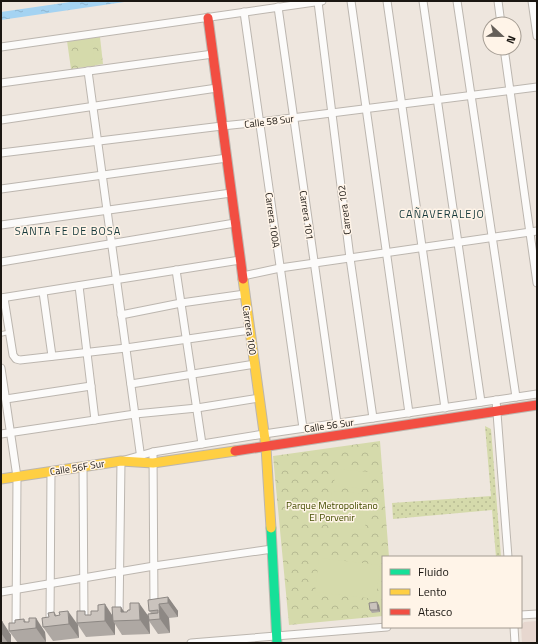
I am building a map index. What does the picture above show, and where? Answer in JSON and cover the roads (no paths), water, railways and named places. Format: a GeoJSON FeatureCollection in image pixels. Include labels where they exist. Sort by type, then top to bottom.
{"type":"FeatureCollection","features":[{"type":"Feature","properties":{"kind":"street"},"geometry":{"type":"LineString","coordinates":[[1,47],[322,1]]}},
{"type":"Feature","properties":{"kind":"street"},"geometry":{"type":"LineString","coordinates":[[351,1],[409,413]]}},
{"type":"Feature","properties":{"kind":"street"},"geometry":{"type":"LineString","coordinates":[[387,1],[445,408]]}},
{"type":"Feature","properties":{"kind":"street"},"geometry":{"type":"LineString","coordinates":[[423,1],[481,402]]}},
{"type":"Feature","properties":{"kind":"street"},"geometry":{"type":"LineString","coordinates":[[457,1],[516,397]]}},
{"type":"Feature","properties":{"kind":"street"},"geometry":{"type":"LineString","coordinates":[[498,1],[500,16]]}},
{"type":"Feature","properties":{"kind":"street"},"geometry":{"type":"LineString","coordinates":[[532,1],[537,36]]}},
{"type":"Feature","properties":{"kind":"street","name":"Carrera 102"},"geometry":{"type":"LineString","coordinates":[[318,2],[350,258],[373,418]]}},
{"type":"Feature","properties":{"kind":"street","name":"Carrera 101"},"geometry":{"type":"LineString","coordinates":[[278,7],[337,423]]}},
{"type":"Feature","properties":{"kind":"street","name":"Carrera 100A"},"geometry":{"type":"LineString","coordinates":[[244,12],[303,428]]}},
{"type":"Feature","properties":{"kind":"street","name":"Carrera 100"},"geometry":{"type":"LineString","coordinates":[[208,18],[266,447],[277,640]]}},
{"type":"Feature","properties":{"kind":"street"},"geometry":{"type":"LineString","coordinates":[[1,83],[213,54]]}},
{"type":"Feature","properties":{"kind":"street"},"geometry":{"type":"LineString","coordinates":[[505,56],[533,231],[537,284]]}},
{"type":"Feature","properties":{"kind":"street"},"geometry":{"type":"LineString","coordinates":[[88,71],[141,459]]}},
{"type":"Feature","properties":{"kind":"street","name":"Calle 58 Sur"},"geometry":{"type":"LineString","coordinates":[[1,153],[537,87]]}},
{"type":"Feature","properties":{"kind":"street"},"geometry":{"type":"LineString","coordinates":[[1,120],[217,88]]}},
{"type":"Feature","properties":{"kind":"street"},"geometry":{"type":"LineString","coordinates":[[1,189],[227,158]]}},
{"type":"Feature","properties":{"kind":"street"},"geometry":{"type":"LineString","coordinates":[[1,225],[231,193]]}},
{"type":"Feature","properties":{"kind":"street"},"geometry":{"type":"LineString","coordinates":[[1,262],[236,223]]}},
{"type":"Feature","properties":{"kind":"street"},"geometry":{"type":"LineString","coordinates":[[243,276],[280,268],[533,231]]}},
{"type":"Feature","properties":{"kind":"street"},"geometry":{"type":"LineString","coordinates":[[240,260],[3,298],[14,355],[16,359],[20,360],[126,348],[186,338],[250,330]]}},
{"type":"Feature","properties":{"kind":"street"},"geometry":{"type":"LineString","coordinates":[[176,270],[202,444]]}},
{"type":"Feature","properties":{"kind":"street"},"geometry":{"type":"LineString","coordinates":[[79,286],[95,420]]}},
{"type":"Feature","properties":{"kind":"street"},"geometry":{"type":"LineString","coordinates":[[43,292],[52,356]]}},
{"type":"Feature","properties":{"kind":"street"},"geometry":{"type":"LineString","coordinates":[[121,315],[181,303],[245,294]]}},
{"type":"Feature","properties":{"kind":"street"},"geometry":{"type":"LineString","coordinates":[[131,384],[254,364]]}},
{"type":"Feature","properties":{"kind":"street"},"geometry":{"type":"LineString","coordinates":[[1,368],[17,477],[16,640]]}},
{"type":"Feature","properties":{"kind":"street"},"geometry":{"type":"LineString","coordinates":[[6,399],[91,386]]}},
{"type":"Feature","properties":{"kind":"street","name":"Calle 56 Sur"},"geometry":{"type":"LineString","coordinates":[[141,459],[153,452],[303,428],[537,394]]}},
{"type":"Feature","properties":{"kind":"street"},"geometry":{"type":"LineString","coordinates":[[1,434],[135,414],[197,408],[259,398]]}},
{"type":"Feature","properties":{"kind":"street"},"geometry":{"type":"LineString","coordinates":[[496,400],[508,556]]}},
{"type":"Feature","properties":{"kind":"street","name":"Calle 56 Sur"},"geometry":{"type":"LineString","coordinates":[[153,463],[537,405]]}},
{"type":"Feature","properties":{"kind":"street"},"geometry":{"type":"LineString","coordinates":[[153,452],[154,616]]}},
{"type":"Feature","properties":{"kind":"street","name":"Calle 56F Sur"},"geometry":{"type":"LineString","coordinates":[[1,479],[121,460],[141,459],[153,463]]}},
{"type":"Feature","properties":{"kind":"street"},"geometry":{"type":"LineString","coordinates":[[119,619],[121,460]]}},
{"type":"Feature","properties":{"kind":"street"},"geometry":{"type":"LineString","coordinates":[[83,466],[84,626]]}},
{"type":"Feature","properties":{"kind":"street"},"geometry":{"type":"LineString","coordinates":[[50,631],[51,471]]}},
{"type":"Feature","properties":{"kind":"street"},"geometry":{"type":"LineString","coordinates":[[1,592],[154,566],[272,549]]}},
{"type":"Feature","properties":{"kind":"street"},"geometry":{"type":"LineString","coordinates":[[522,615],[537,614]]}},
{"type":"Feature","properties":{"kind":"street"},"geometry":{"type":"LineString","coordinates":[[191,643],[277,640],[382,628]]}},
{"type":"Feature","properties":{"kind":"street"},"geometry":{"type":"LineString","coordinates":[[514,628],[515,643]]}},
{"type":"Feature","properties":{"kind":"lane"},"geometry":{"type":"LineString","coordinates":[[1,334],[10,332]]}},
{"type":"Feature","properties":{"kind":"water"},"geometry":{"type":"Polygon","coordinates":[[[77,1],[131,1],[1,20],[1,12],[77,1]]]}},
{"type":"Feature","properties":{"kind":"district","name":"CAÑAVERALEJO"},"geometry":{"type":"Point","coordinates":[442,214]}},
{"type":"Feature","properties":{"kind":"district","name":"SANTA FE DE BOSA"},"geometry":{"type":"Point","coordinates":[68,231]}},
{"type":"Feature","properties":{"kind":"park label","name":"Parque Metropolitano El Porvenir"},"geometry":{"type":"Point","coordinates":[332,510]}}]}
